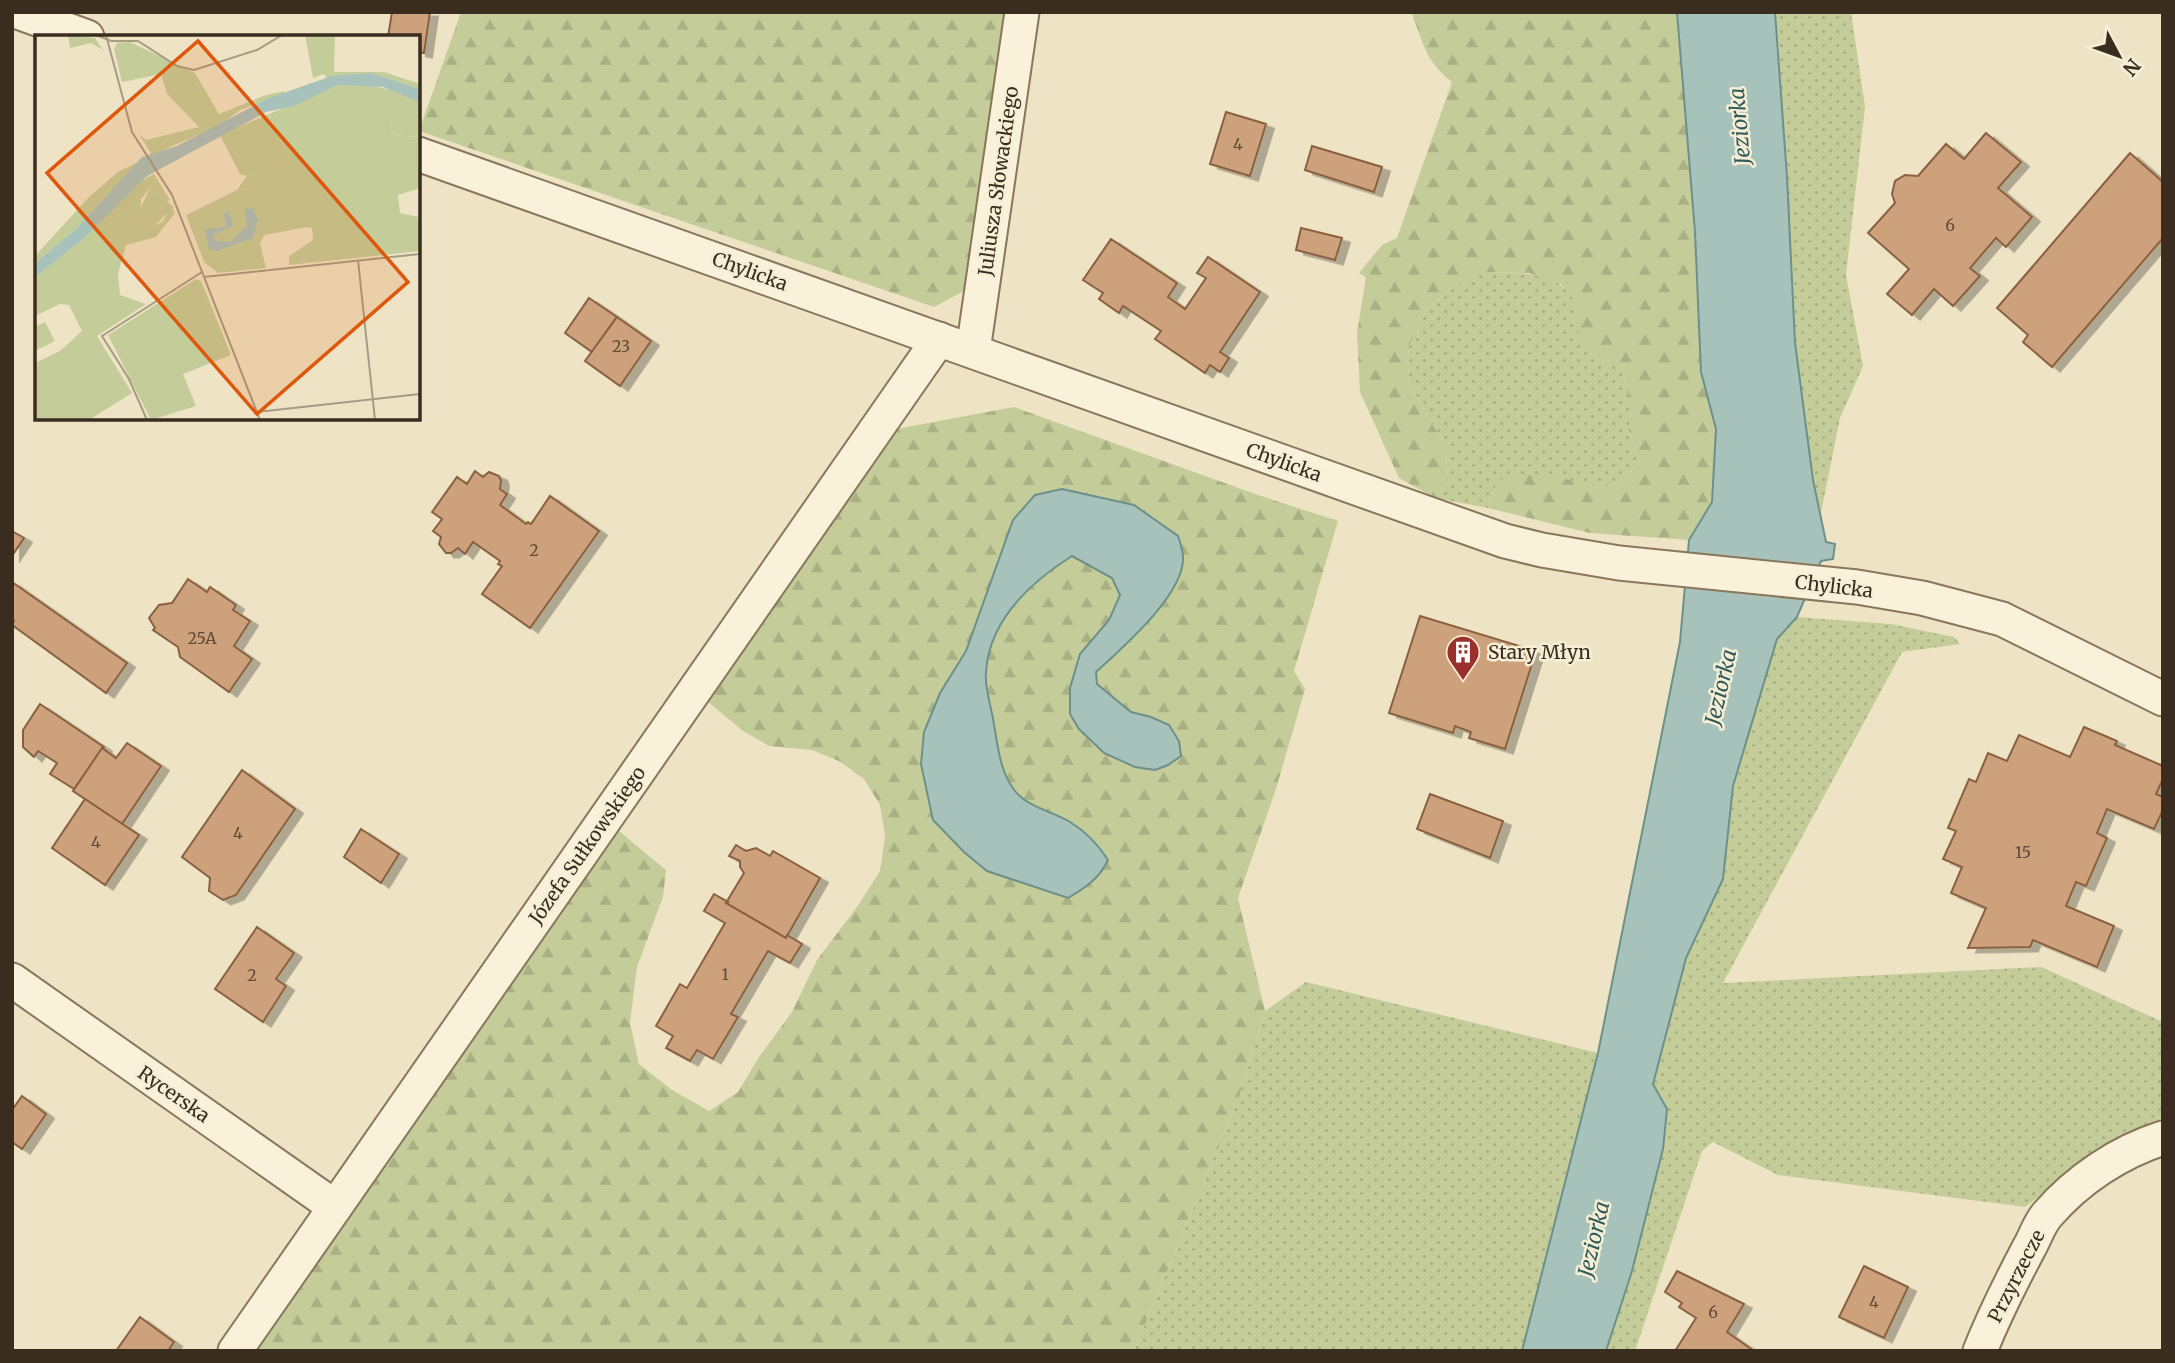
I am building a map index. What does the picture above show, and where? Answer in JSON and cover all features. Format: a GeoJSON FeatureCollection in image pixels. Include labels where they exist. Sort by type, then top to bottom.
{"type":"FeatureCollection","features":[{"type":"Feature","properties":{"kind":"street"},"geometry":{"type":"LineString","coordinates":[[18,12],[81,35]]}},
{"type":"Feature","properties":{"kind":"street","name":"Juliusza Słowackiego"},"geometry":{"type":"LineString","coordinates":[[973,351],[1023,12]]}},
{"type":"Feature","properties":{"kind":"street","name":"Chylicka"},"geometry":{"type":"LineString","coordinates":[[420,155],[1505,541],[1542,550],[1619,562],[1857,587],[1922,598],[2002,619],[2163,699]]}},
{"type":"Feature","properties":{"kind":"street","name":"Józefa Sułkowskiego"},"geometry":{"type":"LineString","coordinates":[[235,1351],[939,339]]}},
{"type":"Feature","properties":{"kind":"street","name":"Rycerska"},"geometry":{"type":"LineString","coordinates":[[12,980],[335,1207]]}},
{"type":"Feature","properties":{"kind":"street","name":"Przyrzecze"},"geometry":{"type":"LineString","coordinates":[[1980,1351],[2007,1290],[2046,1216],[2082,1182],[2108,1163],[2144,1144],[2163,1138]]}},
{"type":"Feature","properties":{"kind":"green space"},"geometry":{"type":"Polygon","coordinates":[[[461,12],[1006,12],[964,291],[934,307],[420,131],[461,12]]]}},
{"type":"Feature","properties":{"kind":"green space"},"geometry":{"type":"Polygon","coordinates":[[[1411,12],[1677,12],[1695,232],[1701,372],[1716,429],[1712,503],[1689,540],[1590,533],[1488,508],[1498,480],[1541,473],[1602,488],[1623,481],[1640,461],[1629,431],[1629,397],[1620,365],[1589,354],[1580,344],[1574,300],[1561,284],[1529,273],[1488,272],[1452,287],[1426,311],[1409,346],[1408,380],[1447,447],[1446,485],[1435,498],[1399,478],[1360,392],[1357,333],[1366,277],[1359,273],[1382,245],[1397,238],[1452,82],[1430,58],[1411,12]]]}},
{"type":"Feature","properties":{"kind":"green space"},"geometry":{"type":"Polygon","coordinates":[[[1775,12],[1851,12],[1865,107],[1846,275],[1863,366],[1840,418],[1821,513],[1803,416],[1798,366],[1775,12]]]}},
{"type":"Feature","properties":{"kind":"green space"},"geometry":{"type":"Polygon","coordinates":[[[1488,272],[1536,275],[1558,283],[1567,290],[1577,306],[1589,354],[1603,361],[1620,364],[1629,397],[1629,431],[1640,461],[1623,481],[1602,488],[1572,481],[1498,480],[1488,508],[1435,498],[1446,485],[1447,447],[1408,380],[1409,346],[1426,311],[1452,287],[1488,272]]]}},
{"type":"Feature","properties":{"kind":"green space"},"geometry":{"type":"Polygon","coordinates":[[[1014,407],[1338,521],[1294,671],[1305,689],[1276,789],[1238,898],[1265,1011],[1239,1097],[1134,1351],[255,1351],[619,831],[666,870],[663,897],[637,967],[630,1023],[639,1064],[672,1090],[709,1111],[738,1092],[759,1057],[792,1012],[817,960],[880,871],[885,836],[880,805],[864,779],[839,761],[812,750],[769,746],[743,731],[707,701],[896,429],[1014,407]]]}},
{"type":"Feature","properties":{"kind":"green space"},"geometry":{"type":"Polygon","coordinates":[[[1797,617],[1891,624],[1954,637],[1960,644],[1902,652],[1723,983],[2041,967],[2163,1022],[2163,1123],[2048,1190],[2025,1207],[1778,1175],[1713,1142],[1702,1151],[1635,1351],[1606,1351],[1632,1271],[1663,1149],[1667,1109],[1653,1084],[1686,958],[1723,879],[1733,786],[1777,639],[1797,617]]]}},
{"type":"Feature","properties":{"kind":"green space"},"geometry":{"type":"Polygon","coordinates":[[[1306,982],[1598,1053],[1522,1351],[1134,1351],[1239,1097],[1265,1011],[1306,982]]]}},
{"type":"Feature","properties":{"kind":"water","name":"Jeziorka"},"geometry":{"type":"Polygon","coordinates":[[[1677,12],[1775,12],[1795,343],[1813,480],[1826,542],[1835,544],[1833,559],[1821,561],[1797,617],[1777,639],[1733,786],[1723,879],[1686,958],[1653,1084],[1667,1109],[1663,1149],[1632,1271],[1606,1351],[1522,1351],[1598,1053],[1680,642],[1689,540],[1712,502],[1716,429],[1701,372],[1695,232],[1677,12]]]}},
{"type":"Feature","properties":{"kind":"water"},"geometry":{"type":"Polygon","coordinates":[[[1062,489],[1134,505],[1178,536],[1183,557],[1181,572],[1163,604],[1096,672],[1097,684],[1131,712],[1169,725],[1179,741],[1181,756],[1168,765],[1155,770],[1135,767],[1104,753],[1079,729],[1070,714],[1070,688],[1080,654],[1109,620],[1120,595],[1112,578],[1072,556],[1042,578],[1015,604],[1004,619],[989,653],[987,691],[1000,759],[1010,784],[1027,801],[1081,830],[1108,860],[1091,882],[1068,898],[987,871],[964,852],[933,820],[921,764],[924,732],[940,693],[966,651],[1013,520],[1035,495],[1062,489]]]}},
{"type":"Feature","properties":{"kind":"building"},"geometry":{"type":"Polygon","coordinates":[[[392,12],[430,12],[424,53],[420,52],[420,35],[388,35],[392,12]]]}},
{"type":"Feature","properties":{"kind":"building"},"geometry":{"type":"Polygon","coordinates":[[[1226,112],[1266,124],[1250,176],[1210,164],[1226,112]]]}},
{"type":"Feature","properties":{"kind":"building"},"geometry":{"type":"Polygon","coordinates":[[[1986,133],[2021,162],[1998,188],[2032,217],[2006,247],[1996,238],[1970,268],[1980,276],[1953,306],[1934,289],[1912,315],[1887,294],[1909,269],[1868,233],[1895,203],[1892,194],[1895,181],[1905,175],[1918,176],[1946,144],[1964,159],[1986,133]]]}},
{"type":"Feature","properties":{"kind":"building"},"geometry":{"type":"Polygon","coordinates":[[[1312,146],[1382,167],[1374,192],[1305,170],[1312,146]]]}},
{"type":"Feature","properties":{"kind":"building"},"geometry":{"type":"Polygon","coordinates":[[[2130,153],[2163,182],[2163,238],[2052,367],[2023,342],[2028,335],[1997,308],[2130,153]]]}},
{"type":"Feature","properties":{"kind":"building"},"geometry":{"type":"Polygon","coordinates":[[[1301,228],[1342,238],[1335,260],[1296,250],[1301,228]]]}},
{"type":"Feature","properties":{"kind":"building"},"geometry":{"type":"Polygon","coordinates":[[[1111,239],[1177,283],[1168,297],[1185,309],[1206,278],[1197,273],[1208,257],[1260,292],[1220,352],[1229,358],[1220,372],[1210,365],[1205,373],[1155,339],[1161,331],[1123,306],[1119,313],[1099,299],[1103,293],[1083,280],[1111,239]]]}},
{"type":"Feature","properties":{"kind":"building"},"geometry":{"type":"Polygon","coordinates":[[[589,298],[617,317],[592,352],[565,333],[589,298]]]}},
{"type":"Feature","properties":{"kind":"building"},"geometry":{"type":"Polygon","coordinates":[[[617,317],[651,341],[620,386],[585,361],[617,317]]]}},
{"type":"Feature","properties":{"kind":"building"},"geometry":{"type":"Polygon","coordinates":[[[475,471],[483,477],[489,472],[499,476],[500,489],[507,494],[500,505],[526,524],[531,524],[550,496],[599,531],[530,628],[482,594],[502,566],[498,564],[500,561],[473,542],[465,554],[458,548],[446,553],[439,544],[441,537],[433,531],[442,519],[432,512],[457,477],[467,484],[475,471]]]}},
{"type":"Feature","properties":{"kind":"building"},"geometry":{"type":"Polygon","coordinates":[[[12,531],[24,538],[12,556],[12,531]]]}},
{"type":"Feature","properties":{"kind":"building"},"geometry":{"type":"Polygon","coordinates":[[[188,579],[207,592],[210,587],[236,605],[233,610],[250,621],[234,646],[252,659],[229,692],[180,657],[178,647],[153,630],[155,628],[149,618],[159,605],[172,603],[188,579]]]}},
{"type":"Feature","properties":{"kind":"building"},"geometry":{"type":"Polygon","coordinates":[[[12,582],[127,663],[106,693],[12,625],[12,582]]]}},
{"type":"Feature","properties":{"kind":"building","name":"Stary Młyn"},"geometry":{"type":"Polygon","coordinates":[[[1420,616],[1536,651],[1505,749],[1469,738],[1471,732],[1455,726],[1453,733],[1389,713],[1420,616]]]}},
{"type":"Feature","properties":{"kind":"building"},"geometry":{"type":"Polygon","coordinates":[[[40,704],[104,747],[74,789],[50,774],[57,763],[38,751],[34,757],[23,747],[23,730],[40,704]]]}},
{"type":"Feature","properties":{"kind":"building"},"geometry":{"type":"Polygon","coordinates":[[[2084,727],[2117,741],[2115,745],[2163,766],[2163,779],[2156,794],[2163,797],[2163,810],[2154,829],[2107,809],[2097,833],[2107,838],[2086,886],[2076,882],[2066,906],[2114,926],[2097,967],[2033,940],[2030,947],[1968,948],[1986,908],[1951,893],[1962,867],[1943,859],[1956,831],[1948,828],[1969,779],[1976,782],[1988,753],[2007,761],[2019,735],[2070,757],[2084,727]]]}},
{"type":"Feature","properties":{"kind":"building"},"geometry":{"type":"Polygon","coordinates":[[[127,743],[161,766],[122,824],[73,791],[102,748],[116,758],[127,743]]]}},
{"type":"Feature","properties":{"kind":"building"},"geometry":{"type":"Polygon","coordinates":[[[242,770],[295,809],[236,895],[223,900],[209,891],[210,878],[182,857],[242,770]]]}},
{"type":"Feature","properties":{"kind":"building"},"geometry":{"type":"Polygon","coordinates":[[[1430,794],[1503,821],[1490,858],[1417,829],[1430,794]]]}},
{"type":"Feature","properties":{"kind":"building"},"geometry":{"type":"Polygon","coordinates":[[[85,799],[139,835],[105,885],[52,848],[85,799]]]}},
{"type":"Feature","properties":{"kind":"building"},"geometry":{"type":"Polygon","coordinates":[[[361,829],[399,854],[381,883],[344,857],[361,829]]]}},
{"type":"Feature","properties":{"kind":"building"},"geometry":{"type":"Polygon","coordinates":[[[736,845],[746,851],[756,848],[770,856],[773,851],[820,878],[786,938],[726,903],[744,873],[740,861],[729,856],[736,845]]]}},
{"type":"Feature","properties":{"kind":"building"},"geometry":{"type":"Polygon","coordinates":[[[714,894],[786,938],[787,935],[802,944],[790,963],[768,951],[731,1014],[738,1017],[713,1059],[697,1050],[690,1061],[666,1048],[673,1036],[656,1026],[680,984],[687,988],[725,923],[704,911],[714,894]]]}},
{"type":"Feature","properties":{"kind":"building"},"geometry":{"type":"Polygon","coordinates":[[[257,927],[294,953],[276,979],[286,986],[263,1022],[215,989],[257,927]]]}},
{"type":"Feature","properties":{"kind":"building"},"geometry":{"type":"Polygon","coordinates":[[[22,1096],[46,1114],[22,1149],[12,1142],[12,1110],[22,1096]]]}},
{"type":"Feature","properties":{"kind":"building"},"geometry":{"type":"Polygon","coordinates":[[[1864,1266],[1908,1287],[1884,1338],[1839,1317],[1864,1266]]]}},
{"type":"Feature","properties":{"kind":"building"},"geometry":{"type":"Polygon","coordinates":[[[1677,1271],[1744,1304],[1727,1332],[1754,1351],[1675,1351],[1696,1318],[1679,1307],[1682,1303],[1665,1292],[1677,1271]]]}},
{"type":"Feature","properties":{"kind":"building"},"geometry":{"type":"Polygon","coordinates":[[[140,1317],[174,1342],[168,1351],[116,1351],[140,1317]]]}},
{"type":"Feature","properties":{"kind":"place","name":"Stary Młyn"},"geometry":{"type":"Point","coordinates":[1463,682]}}]}
